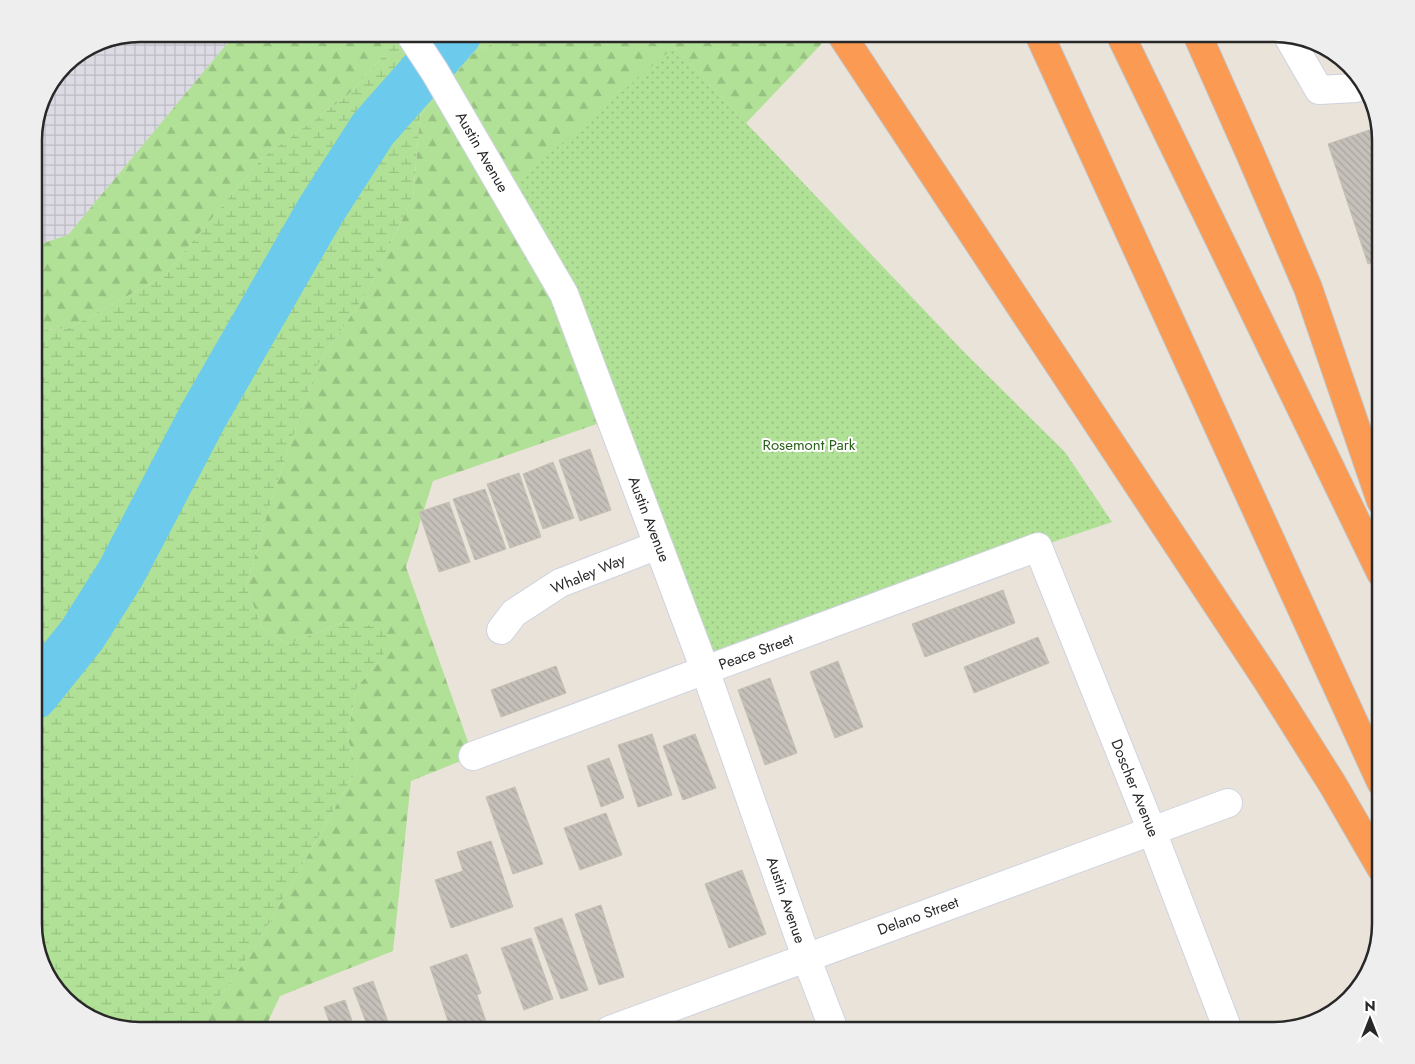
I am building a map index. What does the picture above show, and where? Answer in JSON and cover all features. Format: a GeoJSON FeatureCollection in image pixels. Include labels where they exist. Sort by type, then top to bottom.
{"type":"FeatureCollection","features":[{"type":"Feature","properties":{"kind":"highway"},"geometry":{"type":"LineString","coordinates":[[846,42],[1267,680],[1333,785],[1372,852]]}},
{"type":"Feature","properties":{"kind":"highway"},"geometry":{"type":"LineString","coordinates":[[1043,42],[1372,762]]}},
{"type":"Feature","properties":{"kind":"highway"},"geometry":{"type":"LineString","coordinates":[[1124,42],[1372,554]]}},
{"type":"Feature","properties":{"kind":"highway"},"geometry":{"type":"LineString","coordinates":[[1200,42],[1308,288],[1372,475]]}},
{"type":"Feature","properties":{"kind":"street","name":"Austin Avenue"},"geometry":{"type":"LineString","coordinates":[[416,42],[435,72],[564,294],[705,670],[806,957],[831,1022]]}},
{"type":"Feature","properties":{"kind":"street"},"geometry":{"type":"LineString","coordinates":[[1293,44],[1319,90],[1357,87]]}},
{"type":"Feature","properties":{"kind":"street","name":"Whaley Way"},"geometry":{"type":"LineString","coordinates":[[501,630],[514,612],[560,583],[658,545]]}},
{"type":"Feature","properties":{"kind":"street","name":"Peace Street"},"geometry":{"type":"LineString","coordinates":[[473,756],[1038,547]]}},
{"type":"Feature","properties":{"kind":"street","name":"Doscher Avenue"},"geometry":{"type":"LineString","coordinates":[[1038,547],[1152,831],[1225,1022]]}},
{"type":"Feature","properties":{"kind":"street","name":"Delano Street"},"geometry":{"type":"LineString","coordinates":[[631,1022],[1228,803]]}},
{"type":"Feature","properties":{"kind":"shaded area"},"geometry":{"type":"Polygon","coordinates":[[[228,42],[68,235],[43,243],[43,128],[50,103],[59,86],[71,71],[86,59],[103,50],[128,43],[228,42]]]}},
{"type":"Feature","properties":{"kind":"green space"},"geometry":{"type":"Polygon","coordinates":[[[228,42],[396,42],[347,96],[262,158],[164,276],[69,328],[43,330],[43,243],[68,235],[228,42]]]}},
{"type":"Feature","properties":{"kind":"green space"},"geometry":{"type":"Polygon","coordinates":[[[396,42],[496,42],[472,54],[420,116],[413,197],[367,292],[318,364],[275,488],[246,586],[262,628],[288,644],[344,622],[387,628],[383,657],[357,687],[347,736],[357,769],[259,941],[202,1022],[140,1022],[121,1020],[86,1005],[67,988],[53,967],[44,943],[43,330],[69,328],[164,276],[262,158],[347,96],[396,42]]]}},
{"type":"Feature","properties":{"kind":"green space"},"geometry":{"type":"Polygon","coordinates":[[[496,42],[823,42],[746,123],[674,47],[611,419],[433,481],[406,567],[473,756],[411,781],[393,951],[280,996],[268,1022],[202,1022],[259,941],[357,769],[347,736],[357,687],[383,657],[344,622],[288,644],[262,628],[246,586],[275,488],[318,364],[367,292],[413,197],[420,116],[472,54],[496,42]]]}},
{"type":"Feature","properties":{"kind":"green space","name":"Rosemont Park"},"geometry":{"type":"Polygon","coordinates":[[[674,47],[964,352],[1065,452],[1112,522],[1038,547],[705,670],[564,294],[505,192],[674,47]]]}},
{"type":"Feature","properties":{"kind":"building"},"geometry":{"type":"Polygon","coordinates":[[[1372,129],[1372,263],[1368,264],[1328,144],[1372,129]]]}},
{"type":"Feature","properties":{"kind":"building"},"geometry":{"type":"Polygon","coordinates":[[[590,449],[611,510],[580,521],[559,460],[590,449]]]}},
{"type":"Feature","properties":{"kind":"building"},"geometry":{"type":"Polygon","coordinates":[[[553,462],[574,518],[543,529],[523,474],[553,462]]]}},
{"type":"Feature","properties":{"kind":"building"},"geometry":{"type":"Polygon","coordinates":[[[519,473],[541,537],[510,548],[487,484],[519,473]]]}},
{"type":"Feature","properties":{"kind":"building"},"geometry":{"type":"Polygon","coordinates":[[[485,489],[506,549],[475,560],[453,499],[485,489]]]}},
{"type":"Feature","properties":{"kind":"building"},"geometry":{"type":"Polygon","coordinates":[[[449,502],[470,562],[439,572],[419,512],[449,502]]]}},
{"type":"Feature","properties":{"kind":"building"},"geometry":{"type":"Polygon","coordinates":[[[1003,590],[1015,623],[925,657],[912,624],[1003,590]]]}},
{"type":"Feature","properties":{"kind":"building"},"geometry":{"type":"Polygon","coordinates":[[[1038,637],[1049,663],[974,693],[964,667],[1038,637]]]}},
{"type":"Feature","properties":{"kind":"building"},"geometry":{"type":"Polygon","coordinates":[[[838,661],[863,727],[835,738],[810,672],[838,661]]]}},
{"type":"Feature","properties":{"kind":"building"},"geometry":{"type":"Polygon","coordinates":[[[556,666],[566,693],[501,717],[491,690],[556,666]]]}},
{"type":"Feature","properties":{"kind":"building"},"geometry":{"type":"Polygon","coordinates":[[[770,678],[797,753],[765,765],[738,690],[770,678]]]}},
{"type":"Feature","properties":{"kind":"building"},"geometry":{"type":"Polygon","coordinates":[[[652,734],[672,795],[638,807],[618,745],[652,734]]]}},
{"type":"Feature","properties":{"kind":"building"},"geometry":{"type":"Polygon","coordinates":[[[695,734],[716,788],[683,800],[663,746],[695,734]]]}},
{"type":"Feature","properties":{"kind":"building"},"geometry":{"type":"Polygon","coordinates":[[[609,758],[624,798],[601,807],[587,766],[609,758]]]}},
{"type":"Feature","properties":{"kind":"building"},"geometry":{"type":"Polygon","coordinates":[[[515,787],[543,864],[513,874],[486,797],[515,787]]]}},
{"type":"Feature","properties":{"kind":"building"},"geometry":{"type":"Polygon","coordinates":[[[606,813],[622,855],[580,870],[564,828],[606,813]]]}},
{"type":"Feature","properties":{"kind":"building"},"geometry":{"type":"Polygon","coordinates":[[[491,841],[513,907],[451,928],[435,880],[463,871],[457,852],[491,841]]]}},
{"type":"Feature","properties":{"kind":"building"},"geometry":{"type":"Polygon","coordinates":[[[742,870],[766,934],[729,948],[705,884],[742,870]]]}},
{"type":"Feature","properties":{"kind":"building"},"geometry":{"type":"Polygon","coordinates":[[[601,905],[624,977],[599,985],[575,914],[601,905]]]}},
{"type":"Feature","properties":{"kind":"building"},"geometry":{"type":"Polygon","coordinates":[[[562,918],[588,990],[561,999],[534,928],[562,918]]]}},
{"type":"Feature","properties":{"kind":"building"},"geometry":{"type":"Polygon","coordinates":[[[531,938],[553,999],[524,1010],[501,948],[531,938]]]}},
{"type":"Feature","properties":{"kind":"building"},"geometry":{"type":"Polygon","coordinates":[[[467,954],[481,993],[477,995],[486,1022],[448,1022],[430,967],[467,954]]]}},
{"type":"Feature","properties":{"kind":"building"},"geometry":{"type":"Polygon","coordinates":[[[373,981],[388,1022],[366,1022],[353,988],[373,981]]]}},
{"type":"Feature","properties":{"kind":"building"},"geometry":{"type":"Polygon","coordinates":[[[345,1000],[352,1022],[329,1022],[324,1007],[345,1000]]]}},
{"type":"Feature","properties":{"kind":"waterway"},"geometry":{"type":"LineString","coordinates":[[43,681],[260,287],[399,71],[421,42]]}},
{"type":"Feature","properties":{"kind":"waterway"},"geometry":{"type":"LineString","coordinates":[[43,684],[82,635],[121,573],[203,416],[321,210],[373,129],[450,42]]}}]}
